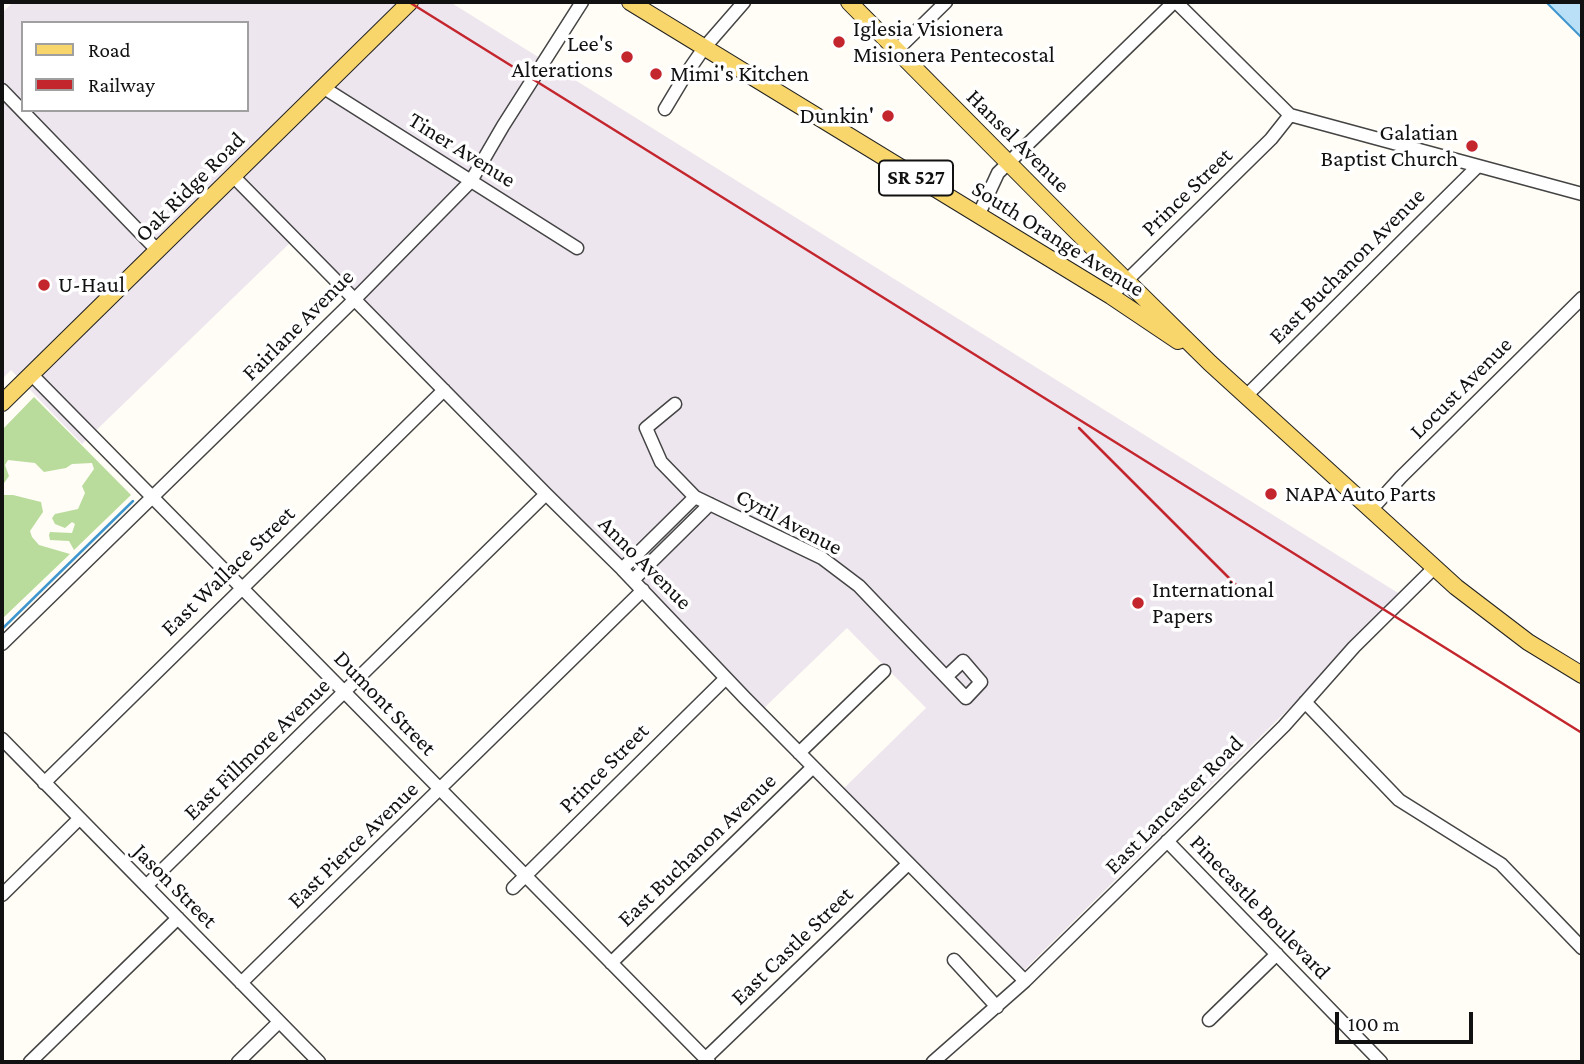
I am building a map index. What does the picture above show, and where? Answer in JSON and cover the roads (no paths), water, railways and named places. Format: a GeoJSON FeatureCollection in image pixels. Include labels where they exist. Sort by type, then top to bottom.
{"type":"FeatureCollection","features":[{"type":"Feature","properties":{"kind":"main road","name":"Oak Ridge Road"},"geometry":{"type":"LineString","coordinates":[[2,403],[410,2]]}},
{"type":"Feature","properties":{"kind":"main road","name":"South Orange Avenue"},"geometry":{"type":"LineString","coordinates":[[630,2],[1111,296],[1210,363]]}},
{"type":"Feature","properties":{"kind":"main road","name":"Hansel Avenue"},"geometry":{"type":"LineString","coordinates":[[849,2],[1126,280]]}},
{"type":"Feature","properties":{"kind":"main road","name":"South Orange Avenue"},"geometry":{"type":"LineString","coordinates":[[1126,280],[1210,363],[1434,568],[1502,622],[1582,675]]}},
{"type":"Feature","properties":{"kind":"street","name":"Fairlane Avenue"},"geometry":{"type":"LineString","coordinates":[[2,644],[354,300],[471,181],[582,2]]}},
{"type":"Feature","properties":{"kind":"street"},"geometry":{"type":"LineString","coordinates":[[665,109],[704,48],[744,2]]}},
{"type":"Feature","properties":{"kind":"street"},"geometry":{"type":"LineString","coordinates":[[897,50],[946,2]]}},
{"type":"Feature","properties":{"kind":"street"},"geometry":{"type":"LineString","coordinates":[[978,216],[998,173],[1175,2],[1290,115],[1582,194]]}},
{"type":"Feature","properties":{"kind":"street","name":"Tiner Avenue"},"geometry":{"type":"LineString","coordinates":[[324,88],[577,248]]}},
{"type":"Feature","properties":{"kind":"street"},"geometry":{"type":"LineString","coordinates":[[2,90],[21,110]]}},
{"type":"Feature","properties":{"kind":"street"},"geometry":{"type":"LineString","coordinates":[[23,112],[158,251]]}},
{"type":"Feature","properties":{"kind":"street","name":"Prince Street"},"geometry":{"type":"LineString","coordinates":[[1111,296],[1271,139],[1290,115]]}},
{"type":"Feature","properties":{"kind":"street","name":"East Buchanon Avenue"},"geometry":{"type":"LineString","coordinates":[[1247,395],[1477,167]]}},
{"type":"Feature","properties":{"kind":"street","name":"Anno Avenue"},"geometry":{"type":"LineString","coordinates":[[233,176],[1025,981]]}},
{"type":"Feature","properties":{"kind":"street","name":"Locust Avenue"},"geometry":{"type":"LineString","coordinates":[[1371,510],[1401,477],[1582,299]]}},
{"type":"Feature","properties":{"kind":"street","name":"Dumont Street"},"geometry":{"type":"LineString","coordinates":[[31,374],[707,1060]]}},
{"type":"Feature","properties":{"kind":"street","name":"East Wallace Street"},"geometry":{"type":"LineString","coordinates":[[44,783],[444,390]]}},
{"type":"Feature","properties":{"kind":"street","name":"Cyril Avenue"},"geometry":{"type":"LineString","coordinates":[[675,404],[646,428],[661,462],[695,497],[822,558],[859,586],[946,677]]}},
{"type":"Feature","properties":{"kind":"street","name":"East Fillmore Avenue"},"geometry":{"type":"LineString","coordinates":[[146,886],[546,494]]}},
{"type":"Feature","properties":{"kind":"street"},"geometry":{"type":"LineString","coordinates":[[622,569],[695,497]]}},
{"type":"Feature","properties":{"kind":"street"},"geometry":{"type":"LineString","coordinates":[[633,580],[709,504]]}},
{"type":"Feature","properties":{"kind":"street"},"geometry":{"type":"LineString","coordinates":[[635,555],[648,565]]}},
{"type":"Feature","properties":{"kind":"street","name":"East Lancaster Road"},"geometry":{"type":"LineString","coordinates":[[933,1062],[1025,981],[1284,726],[1354,647],[1434,568]]}},
{"type":"Feature","properties":{"kind":"street","name":"East Pierce Avenue"},"geometry":{"type":"LineString","coordinates":[[242,982],[643,590]]}},
{"type":"Feature","properties":{"kind":"street"},"geometry":{"type":"LineString","coordinates":[[799,753],[884,671]]}},
{"type":"Feature","properties":{"kind":"street","name":"Prince Street"},"geometry":{"type":"LineString","coordinates":[[513,888],[726,678]]}},
{"type":"Feature","properties":{"kind":"street"},"geometry":{"type":"LineString","coordinates":[[1304,702],[1399,800],[1501,864],[1582,948]]}},
{"type":"Feature","properties":{"kind":"street","name":"Jason Street"},"geometry":{"type":"LineString","coordinates":[[2,739],[319,1062]]}},
{"type":"Feature","properties":{"kind":"street","name":"East Buchanon Avenue"},"geometry":{"type":"LineString","coordinates":[[611,963],[813,766]]}},
{"type":"Feature","properties":{"kind":"street"},"geometry":{"type":"LineString","coordinates":[[2,895],[79,819]]}},
{"type":"Feature","properties":{"kind":"street","name":"Pinecastle Boulevard"},"geometry":{"type":"LineString","coordinates":[[1167,841],[1381,1062]]}},
{"type":"Feature","properties":{"kind":"street","name":"East Castle Street"},"geometry":{"type":"LineString","coordinates":[[707,1060],[908,864]]}},
{"type":"Feature","properties":{"kind":"street"},"geometry":{"type":"LineString","coordinates":[[30,1062],[178,918]]}},
{"type":"Feature","properties":{"kind":"street"},"geometry":{"type":"LineString","coordinates":[[1209,1020],[1277,954]]}},
{"type":"Feature","properties":{"kind":"street"},"geometry":{"type":"LineString","coordinates":[[954,960],[996,1007]]}},
{"type":"Feature","properties":{"kind":"street"},"geometry":{"type":"LineString","coordinates":[[238,1062],[279,1022]]}},
{"type":"Feature","properties":{"kind":"water"},"geometry":{"type":"Polygon","coordinates":[[[1546,2],[1582,2],[1582,38],[1546,2]]]}},
{"type":"Feature","properties":{"kind":"waterway"},"geometry":{"type":"LineString","coordinates":[[2,629],[133,501]]}},
{"type":"Feature","properties":{"kind":"railway"},"geometry":{"type":"LineString","coordinates":[[409,2],[1582,733]]}},
{"type":"Feature","properties":{"kind":"railway"},"geometry":{"type":"LineString","coordinates":[[1079,428],[1248,597]]}},
{"type":"Feature","properties":{"kind":"place","name":"Iglesia Visionera Misionera Pentecostal"},"geometry":{"type":"Point","coordinates":[839,42]}},
{"type":"Feature","properties":{"kind":"place","name":"Lee's Alterations"},"geometry":{"type":"Point","coordinates":[627,57]}},
{"type":"Feature","properties":{"kind":"place","name":"Mimi's Kitchen"},"geometry":{"type":"Point","coordinates":[656,74]}},
{"type":"Feature","properties":{"kind":"place","name":"Dunkin'"},"geometry":{"type":"Point","coordinates":[888,116]}},
{"type":"Feature","properties":{"kind":"place","name":"Galatian Baptist Church"},"geometry":{"type":"Point","coordinates":[1472,146]}},
{"type":"Feature","properties":{"kind":"place","name":"U-Haul"},"geometry":{"type":"Point","coordinates":[44,285]}},
{"type":"Feature","properties":{"kind":"place","name":"NAPA Auto Parts"},"geometry":{"type":"Point","coordinates":[1271,494]}},
{"type":"Feature","properties":{"kind":"place","name":"International Papers"},"geometry":{"type":"Point","coordinates":[1138,603]}}]}
